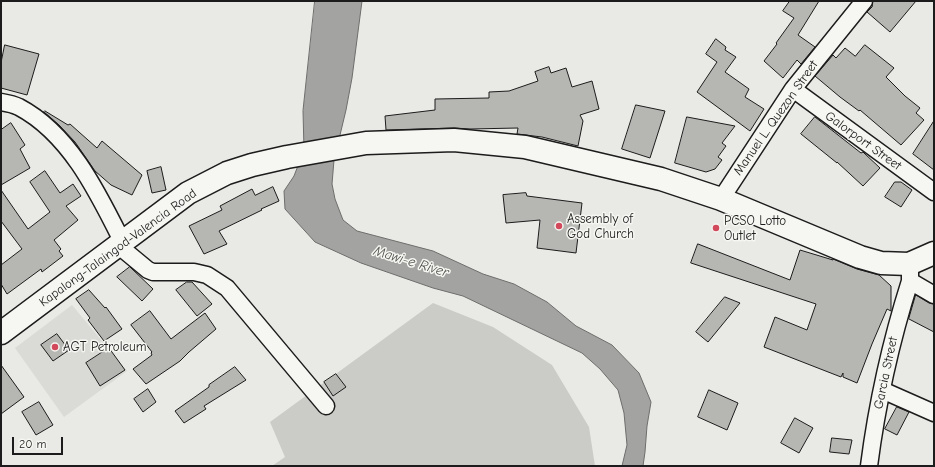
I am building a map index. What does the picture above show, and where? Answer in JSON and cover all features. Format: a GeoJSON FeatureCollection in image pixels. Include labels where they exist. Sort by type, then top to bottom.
{"type":"FeatureCollection","features":[{"type":"Feature","properties":{"kind":"highway","name":"Kapalong-Talaingod-Valencia Road"},"geometry":{"type":"LineString","coordinates":[[1,334],[188,193],[221,177],[252,165],[287,157],[366,143],[454,140],[525,147],[661,179],[721,199],[860,257],[910,272],[934,253]]}},
{"type":"Feature","properties":{"kind":"street","name":"Manuel L. Quezon Street"},"geometry":{"type":"LineString","coordinates":[[721,199],[793,89],[864,1]]}},
{"type":"Feature","properties":{"kind":"street","name":"Galorport Street"},"geometry":{"type":"LineString","coordinates":[[793,89],[934,192]]}},
{"type":"Feature","properties":{"kind":"street"},"geometry":{"type":"LineString","coordinates":[[1,102],[18,106],[36,118],[52,132],[88,176],[121,244],[148,270],[153,272],[194,272],[207,275],[227,288],[326,406]]}},
{"type":"Feature","properties":{"kind":"street"},"geometry":{"type":"LineString","coordinates":[[910,272],[934,294]]}},
{"type":"Feature","properties":{"kind":"street","name":"Garcia Street"},"geometry":{"type":"LineString","coordinates":[[869,466],[882,390],[910,272]]}},
{"type":"Feature","properties":{"kind":"street"},"geometry":{"type":"LineString","coordinates":[[882,390],[934,413]]}},
{"type":"Feature","properties":{"kind":"shaded area"},"geometry":{"type":"Polygon","coordinates":[[[433,303],[493,327],[552,365],[589,427],[595,466],[272,466],[285,457],[270,422],[433,303]]]}},
{"type":"Feature","properties":{"kind":"shaded area"},"geometry":{"type":"Polygon","coordinates":[[[72,305],[127,371],[64,417],[15,348],[72,305]]]}},
{"type":"Feature","properties":{"kind":"water","name":"Mawi-e River"},"geometry":{"type":"Polygon","coordinates":[[[315,1],[362,1],[352,78],[334,160],[332,184],[335,199],[343,220],[357,231],[433,251],[483,274],[514,284],[547,302],[576,326],[612,345],[639,373],[651,402],[643,466],[622,466],[627,445],[624,413],[618,390],[600,369],[582,353],[463,296],[433,288],[361,263],[315,242],[285,209],[284,191],[294,176],[304,150],[303,111],[315,1]]]}},
{"type":"Feature","properties":{"kind":"building"},"geometry":{"type":"Polygon","coordinates":[[[790,1],[819,1],[798,35],[815,47],[801,64],[797,60],[783,78],[764,61],[794,18],[783,11],[790,1]]]}},
{"type":"Feature","properties":{"kind":"building"},"geometry":{"type":"Polygon","coordinates":[[[873,1],[916,1],[890,32],[867,12],[872,7],[873,1]]]}},
{"type":"Feature","properties":{"kind":"building"},"geometry":{"type":"Polygon","coordinates":[[[716,39],[726,47],[725,50],[736,57],[725,72],[749,89],[745,97],[764,109],[750,131],[697,92],[717,62],[706,54],[716,39]]]}},
{"type":"Feature","properties":{"kind":"building"},"geometry":{"type":"Polygon","coordinates":[[[5,45],[39,54],[27,95],[1,88],[1,63],[5,45]]]}},
{"type":"Feature","properties":{"kind":"building"},"geometry":{"type":"Polygon","coordinates":[[[865,45],[894,68],[886,77],[905,96],[920,108],[916,113],[924,120],[901,145],[860,110],[859,111],[840,97],[815,76],[833,55],[836,58],[845,48],[855,56],[865,45]]]}},
{"type":"Feature","properties":{"kind":"building"},"geometry":{"type":"Polygon","coordinates":[[[549,67],[551,73],[566,68],[572,87],[592,81],[599,109],[580,115],[583,121],[578,146],[542,137],[517,134],[518,128],[386,130],[385,116],[435,110],[435,99],[489,98],[489,92],[509,91],[538,81],[535,72],[549,67]]]}},
{"type":"Feature","properties":{"kind":"building"},"geometry":{"type":"Polygon","coordinates":[[[636,105],[665,111],[650,158],[622,149],[636,105]]]}},
{"type":"Feature","properties":{"kind":"building"},"geometry":{"type":"Polygon","coordinates":[[[45,111],[68,125],[70,124],[97,148],[102,141],[142,175],[132,195],[111,185],[95,171],[75,142],[44,112],[45,111]]]}},
{"type":"Feature","properties":{"kind":"building"},"geometry":{"type":"Polygon","coordinates":[[[687,117],[735,126],[722,143],[726,146],[718,157],[722,160],[715,169],[706,172],[675,163],[687,117]]]}},
{"type":"Feature","properties":{"kind":"building"},"geometry":{"type":"Polygon","coordinates":[[[815,117],[861,153],[863,152],[880,168],[863,186],[837,162],[801,134],[815,117]]]}},
{"type":"Feature","properties":{"kind":"building"},"geometry":{"type":"Polygon","coordinates":[[[934,121],[934,170],[913,154],[934,121]]]}},
{"type":"Feature","properties":{"kind":"building"},"geometry":{"type":"Polygon","coordinates":[[[11,123],[25,145],[20,149],[30,168],[1,185],[1,130],[11,123]]]}},
{"type":"Feature","properties":{"kind":"building"},"geometry":{"type":"Polygon","coordinates":[[[161,167],[166,190],[152,193],[147,171],[161,167]]]}},
{"type":"Feature","properties":{"kind":"building"},"geometry":{"type":"Polygon","coordinates":[[[45,171],[60,193],[73,184],[81,196],[66,206],[78,220],[54,240],[61,249],[59,251],[63,256],[42,272],[41,269],[7,294],[1,284],[1,265],[22,249],[1,221],[1,190],[28,229],[50,212],[30,182],[45,171]]]}},
{"type":"Feature","properties":{"kind":"building"},"geometry":{"type":"Polygon","coordinates":[[[895,182],[901,182],[912,190],[901,207],[885,197],[895,182]]]}},
{"type":"Feature","properties":{"kind":"building"},"geometry":{"type":"Polygon","coordinates":[[[273,187],[279,201],[219,231],[227,244],[204,254],[189,226],[222,210],[220,206],[252,189],[255,195],[273,187]]]}},
{"type":"Feature","properties":{"kind":"building","name":"Assembly of God Church"},"geometry":{"type":"Polygon","coordinates":[[[526,193],[527,196],[582,203],[576,253],[537,248],[540,220],[506,223],[503,195],[526,193]]]}},
{"type":"Feature","properties":{"kind":"building"},"geometry":{"type":"Polygon","coordinates":[[[698,244],[790,280],[800,250],[833,259],[857,269],[879,275],[891,286],[891,311],[887,309],[857,383],[843,377],[843,373],[841,377],[764,347],[775,317],[807,330],[816,304],[691,263],[698,244]]]}},
{"type":"Feature","properties":{"kind":"building"},"geometry":{"type":"Polygon","coordinates":[[[130,267],[153,289],[142,301],[117,277],[130,267]]]}},
{"type":"Feature","properties":{"kind":"building"},"geometry":{"type":"Polygon","coordinates":[[[187,282],[192,282],[212,304],[197,316],[176,290],[187,282]]]}},
{"type":"Feature","properties":{"kind":"building"},"geometry":{"type":"Polygon","coordinates":[[[89,290],[105,308],[106,307],[122,329],[104,341],[88,320],[90,318],[76,299],[89,290]]]}},
{"type":"Feature","properties":{"kind":"building"},"geometry":{"type":"Polygon","coordinates":[[[916,295],[929,303],[934,304],[934,332],[909,319],[916,295]]]}},
{"type":"Feature","properties":{"kind":"building"},"geometry":{"type":"Polygon","coordinates":[[[725,297],[740,303],[708,342],[696,332],[725,297]]]}},
{"type":"Feature","properties":{"kind":"building"},"geometry":{"type":"Polygon","coordinates":[[[150,311],[171,339],[205,313],[216,329],[180,361],[146,384],[133,369],[152,355],[152,352],[131,325],[150,311]]]}},
{"type":"Feature","properties":{"kind":"building"},"geometry":{"type":"Polygon","coordinates":[[[57,334],[69,350],[53,361],[41,345],[57,334]]]}},
{"type":"Feature","properties":{"kind":"building"},"geometry":{"type":"Polygon","coordinates":[[[109,348],[125,370],[100,386],[86,363],[109,348]]]}},
{"type":"Feature","properties":{"kind":"building"},"geometry":{"type":"Polygon","coordinates":[[[1,365],[24,397],[1,414],[1,365]]]}},
{"type":"Feature","properties":{"kind":"building"},"geometry":{"type":"Polygon","coordinates":[[[235,367],[246,380],[204,406],[206,409],[184,423],[175,411],[235,367]]]}},
{"type":"Feature","properties":{"kind":"building"},"geometry":{"type":"Polygon","coordinates":[[[336,374],[346,387],[333,396],[324,382],[336,374]]]}},
{"type":"Feature","properties":{"kind":"building"},"geometry":{"type":"Polygon","coordinates":[[[148,389],[156,402],[143,412],[134,399],[148,389]]]}},
{"type":"Feature","properties":{"kind":"building"},"geometry":{"type":"Polygon","coordinates":[[[709,390],[738,403],[727,430],[698,417],[709,390]]]}},
{"type":"Feature","properties":{"kind":"building"},"geometry":{"type":"Polygon","coordinates":[[[39,402],[53,425],[36,435],[22,412],[39,402]]]}},
{"type":"Feature","properties":{"kind":"building"},"geometry":{"type":"Polygon","coordinates":[[[897,407],[909,412],[897,435],[885,429],[897,407]]]}},
{"type":"Feature","properties":{"kind":"building"},"geometry":{"type":"Polygon","coordinates":[[[795,418],[813,428],[799,453],[781,443],[795,418]]]}},
{"type":"Feature","properties":{"kind":"building"},"geometry":{"type":"Polygon","coordinates":[[[832,438],[852,440],[849,454],[830,452],[832,438]]]}},
{"type":"Feature","properties":{"kind":"place","name":"Assembly of God Church"},"geometry":{"type":"Point","coordinates":[559,226]}},
{"type":"Feature","properties":{"kind":"place","name":"PCSO Lotto Outlet"},"geometry":{"type":"Point","coordinates":[716,228]}},
{"type":"Feature","properties":{"kind":"place","name":"AGT Petroleum"},"geometry":{"type":"Point","coordinates":[55,347]}}]}
